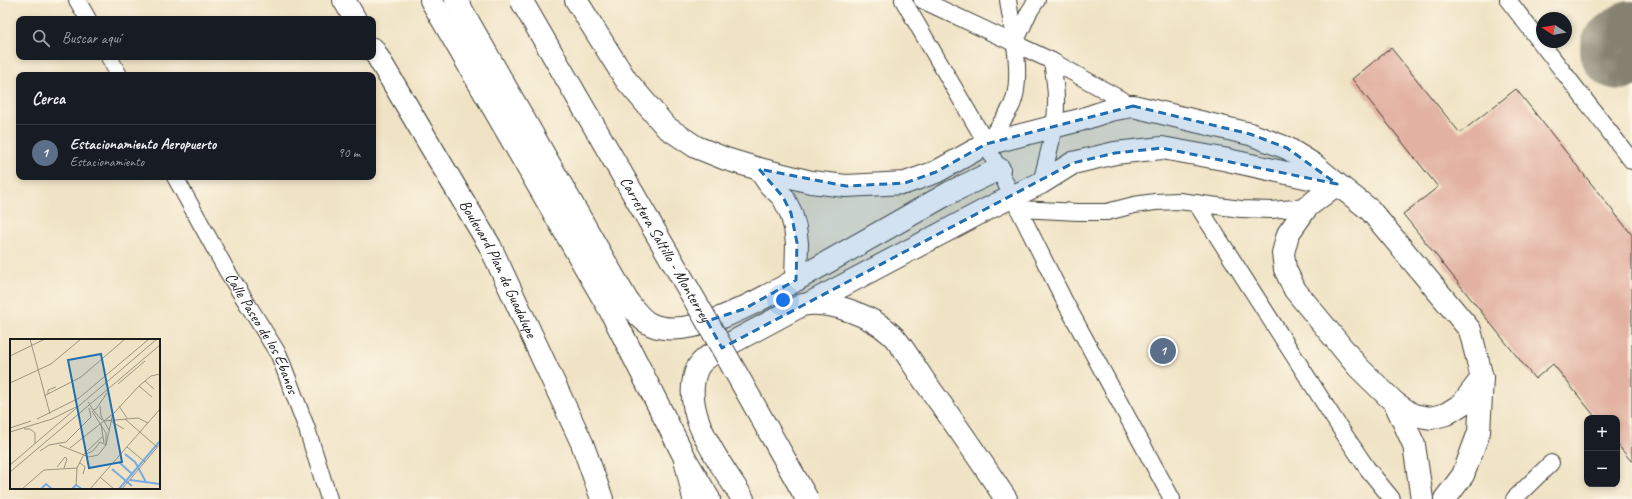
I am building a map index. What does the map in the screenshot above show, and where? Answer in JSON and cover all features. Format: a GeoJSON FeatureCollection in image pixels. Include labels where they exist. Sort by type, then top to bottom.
{"type":"FeatureCollection","features":[{"type":"Feature","properties":{"kind":"main road"},"geometry":{"type":"LineString","coordinates":[[344,0],[353,16]]}},
{"type":"Feature","properties":{"kind":"main road"},"geometry":{"type":"LineString","coordinates":[[432,0],[610,310],[685,458],[709,499]]}},
{"type":"Feature","properties":{"kind":"main road"},"geometry":{"type":"LineString","coordinates":[[456,0],[628,302],[639,317],[651,325],[663,328],[686,328],[744,309],[949,193],[999,169]]}},
{"type":"Feature","properties":{"kind":"main road","name":"Carretera Saltillo - Monterrey"},"geometry":{"type":"LineString","coordinates":[[521,0],[704,316],[807,499]]}},
{"type":"Feature","properties":{"kind":"main road"},"geometry":{"type":"LineString","coordinates":[[576,0],[626,80],[666,127],[696,147],[726,159],[811,182],[846,186],[904,183],[936,172],[986,144],[1054,127],[1110,110],[1133,106],[1250,134],[1287,148],[1312,164],[1370,210],[1470,330],[1482,378],[1479,432],[1463,475],[1445,499]]}},
{"type":"Feature","properties":{"kind":"main road","name":"Boulevard Plan de Guadalupe"},"geometry":{"type":"LineString","coordinates":[[376,54],[490,246],[582,443],[602,499]]}},
{"type":"Feature","properties":{"kind":"main road"},"geometry":{"type":"LineString","coordinates":[[743,499],[703,433],[694,411],[692,390],[698,368],[707,357],[720,349],[802,305],[812,302],[1016,202],[1041,183],[1073,164],[1115,153],[1162,148],[1337,184]]}},
{"type":"Feature","properties":{"kind":"main road"},"geometry":{"type":"LineString","coordinates":[[759,169],[770,185],[783,197],[791,213],[797,243],[796,280]]}},
{"type":"Feature","properties":{"kind":"main road"},"geometry":{"type":"LineString","coordinates":[[1337,184],[1307,207],[1288,234],[1283,253],[1285,268],[1295,290],[1358,366],[1395,403],[1413,415],[1432,418],[1446,414],[1462,404],[1482,378]]}},
{"type":"Feature","properties":{"kind":"main road"},"geometry":{"type":"LineString","coordinates":[[812,302],[830,305],[866,316],[892,335],[1006,499]]}},
{"type":"Feature","properties":{"kind":"main road"},"geometry":{"type":"LineString","coordinates":[[1395,403],[1414,445],[1422,499]]}},
{"type":"Feature","properties":{"kind":"main road"},"geometry":{"type":"LineString","coordinates":[[685,458],[694,499]]}},
{"type":"Feature","properties":{"kind":"lane"},"geometry":{"type":"LineString","coordinates":[[77,0],[86,16]]}},
{"type":"Feature","properties":{"kind":"lane"},"geometry":{"type":"LineString","coordinates":[[903,0],[986,144],[1065,302],[1172,499]]}},
{"type":"Feature","properties":{"kind":"lane"},"geometry":{"type":"LineString","coordinates":[[922,0],[1052,61],[1133,106]]}},
{"type":"Feature","properties":{"kind":"lane"},"geometry":{"type":"LineString","coordinates":[[986,144],[1003,121],[1012,103],[1018,76],[1015,43],[1008,0]]}},
{"type":"Feature","properties":{"kind":"lane"},"geometry":{"type":"LineString","coordinates":[[1015,43],[1029,12],[1037,0]]}},
{"type":"Feature","properties":{"kind":"lane"},"geometry":{"type":"LineString","coordinates":[[1508,0],[1632,161]]}},
{"type":"Feature","properties":{"kind":"lane"},"geometry":{"type":"LineString","coordinates":[[111,60],[117,72]]}},
{"type":"Feature","properties":{"kind":"lane"},"geometry":{"type":"LineString","coordinates":[[1041,183],[1054,127],[1056,106],[1056,83],[1052,61]]}},
{"type":"Feature","properties":{"kind":"lane","name":"Calle Paseo de los Ebanos"},"geometry":{"type":"LineString","coordinates":[[177,180],[227,271],[279,355],[330,499]]}},
{"type":"Feature","properties":{"kind":"lane"},"geometry":{"type":"LineString","coordinates":[[1016,202],[1078,212],[1107,212],[1134,205],[1179,201],[1220,208],[1241,209],[1270,210],[1307,207]]}},
{"type":"Feature","properties":{"kind":"lane"},"geometry":{"type":"LineString","coordinates":[[1196,203],[1340,428],[1367,468],[1392,499]]}},
{"type":"Feature","properties":{"kind":"lane"},"geometry":{"type":"LineString","coordinates":[[1514,499],[1551,463]]}},
{"type":"Feature","properties":{"kind":"highlighted area"},"geometry":{"type":"Polygon","coordinates":[[[1133,106],[1250,134],[1287,148],[1337,184],[1162,148],[1115,153],[1073,163],[722,348],[707,321],[744,309],[796,280],[797,243],[791,213],[783,197],[759,169],[846,186],[905,183],[936,172],[986,144],[1133,106]]]}},
{"type":"Feature","properties":{"kind":"building"},"geometry":{"type":"Polygon","coordinates":[[[1391,48],[1460,133],[1516,89],[1632,235],[1632,462],[1620,448],[1620,415],[1594,415],[1553,364],[1535,379],[1403,214],[1438,187],[1352,79],[1391,48]]]}},
{"type":"Feature","properties":{"kind":"taxiway"},"geometry":{"type":"LineString","coordinates":[[1620,50],[1632,41]]}},
{"type":"Feature","properties":{"kind":"place","name":"Estacionamiento Aeropuerto"},"geometry":{"type":"Point","coordinates":[1163,351]}}]}
